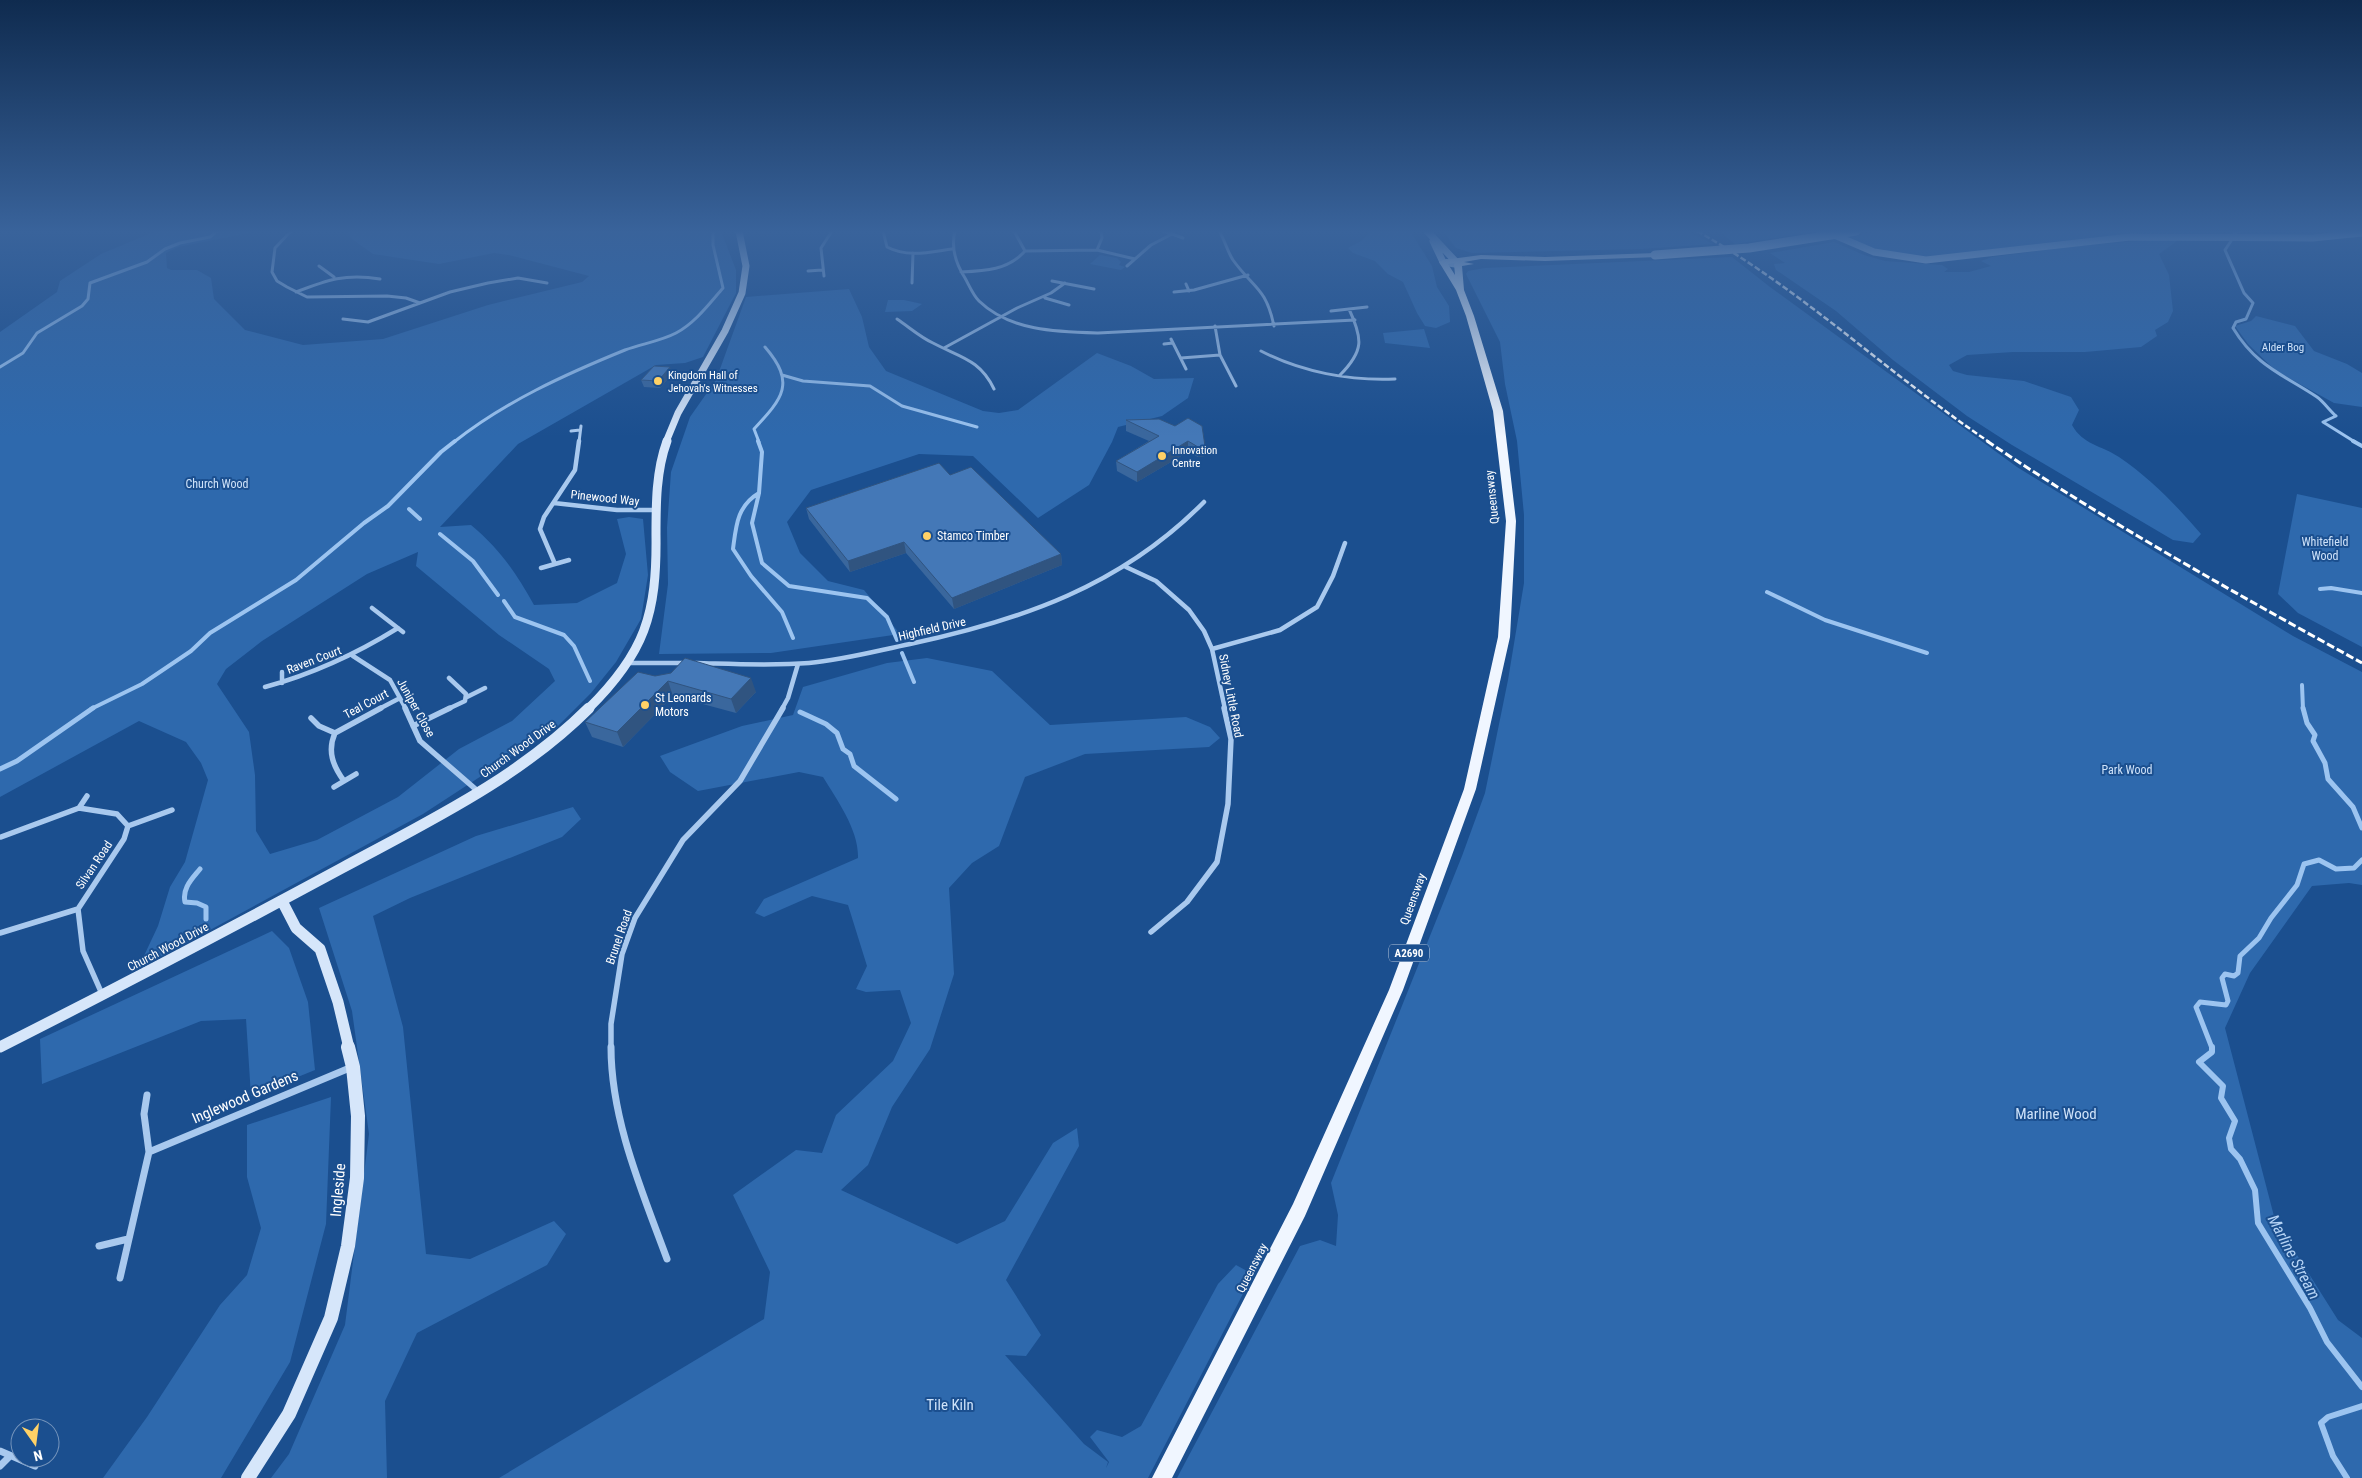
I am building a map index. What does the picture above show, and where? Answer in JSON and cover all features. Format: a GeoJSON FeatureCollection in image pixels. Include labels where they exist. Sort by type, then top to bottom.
{"type":"FeatureCollection","features":[{"type":"Feature","properties":{"kind":"main road","name":"Queensway"},"geometry":{"type":"LineString","coordinates":[[1162,1478],[1299,1210],[1396,990],[1470,789],[1504,638],[1510,521],[1498,411],[1482,352],[1464,300]]}},
{"type":"Feature","properties":{"kind":"street"},"geometry":{"type":"LineString","coordinates":[[412,300],[420,303]]}},
{"type":"Feature","properties":{"kind":"street"},"geometry":{"type":"LineString","coordinates":[[343,318],[368,322],[428,300]]}},
{"type":"Feature","properties":{"kind":"street","name":"Church Wood Drive"},"geometry":{"type":"LineString","coordinates":[[0,1047],[103,997],[481,793],[529,761],[563,735],[590,708],[628,663],[640,644],[655,585],[654,510],[657,476],[675,418],[704,370],[739,300]]}},
{"type":"Feature","properties":{"kind":"street"},"geometry":{"type":"LineString","coordinates":[[976,300],[987,310],[1040,330],[1076,333],[1108,333],[1215,326],[1274,326],[1355,320]]}},
{"type":"Feature","properties":{"kind":"street"},"geometry":{"type":"LineString","coordinates":[[944,348],[972,335],[1029,303],[1039,300]]}},
{"type":"Feature","properties":{"kind":"street"},"geometry":{"type":"LineString","coordinates":[[1052,300],[1069,305]]}},
{"type":"Feature","properties":{"kind":"street"},"geometry":{"type":"LineString","coordinates":[[1268,300],[1272,308],[1274,326]]}},
{"type":"Feature","properties":{"kind":"street"},"geometry":{"type":"LineString","coordinates":[[1331,310],[1367,307]]}},
{"type":"Feature","properties":{"kind":"street"},"geometry":{"type":"LineString","coordinates":[[1340,375],[1359,354],[1362,338],[1349,309]]}},
{"type":"Feature","properties":{"kind":"street"},"geometry":{"type":"LineString","coordinates":[[897,319],[931,342],[973,361],[990,377],[994,389]]}},
{"type":"Feature","properties":{"kind":"street"},"geometry":{"type":"LineString","coordinates":[[346,324],[352,320]]}},
{"type":"Feature","properties":{"kind":"street"},"geometry":{"type":"LineString","coordinates":[[1215,326],[1220,355],[1236,386]]}},
{"type":"Feature","properties":{"kind":"street"},"geometry":{"type":"LineString","coordinates":[[1164,344],[1172,341],[1186,369]]}},
{"type":"Feature","properties":{"kind":"street"},"geometry":{"type":"LineString","coordinates":[[1260,351],[1275,360],[1340,375],[1378,382],[1394,379]]}},
{"type":"Feature","properties":{"kind":"street"},"geometry":{"type":"LineString","coordinates":[[1181,358],[1220,355]]}},
{"type":"Feature","properties":{"kind":"street","name":"Pinewood Way"},"geometry":{"type":"LineString","coordinates":[[555,564],[540,529],[544,517],[575,470],[581,428],[571,431]]}},
{"type":"Feature","properties":{"kind":"street","name":"Highfield Drive"},"geometry":{"type":"LineString","coordinates":[[628,663],[798,664],[855,656],[952,636],[1028,614],[1101,581],[1126,567],[1167,538],[1204,502]]}},
{"type":"Feature","properties":{"kind":"street","name":"Pinewood Way"},"geometry":{"type":"LineString","coordinates":[[554,503],[582,504],[633,512],[654,510]]}},
{"type":"Feature","properties":{"kind":"street"},"geometry":{"type":"LineString","coordinates":[[1212,649],[1280,630],[1317,607],[1333,576],[1345,543]]}},
{"type":"Feature","properties":{"kind":"street"},"geometry":{"type":"LineString","coordinates":[[542,568],[569,560]]}},
{"type":"Feature","properties":{"kind":"street","name":"Sidney Little Road"},"geometry":{"type":"LineString","coordinates":[[1126,567],[1156,581],[1189,610],[1204,631],[1212,649],[1231,739],[1228,804],[1217,862],[1187,902],[1151,932]]}},
{"type":"Feature","properties":{"kind":"street"},"geometry":{"type":"LineString","coordinates":[[372,608],[403,632]]}},
{"type":"Feature","properties":{"kind":"street","name":"Raven Court"},"geometry":{"type":"LineString","coordinates":[[266,687],[306,676],[352,656],[398,628]]}},
{"type":"Feature","properties":{"kind":"street","name":"Juniper Close"},"geometry":{"type":"LineString","coordinates":[[352,656],[390,680],[420,741],[481,793]]}},
{"type":"Feature","properties":{"kind":"street","name":"Brunel Road"},"geometry":{"type":"LineString","coordinates":[[667,1259],[635,1173],[615,1097],[611,1058],[611,1024],[622,954],[635,918],[683,840],[740,781],[757,755],[788,698],[798,664]]}},
{"type":"Feature","properties":{"kind":"street","name":"Raven Court"},"geometry":{"type":"LineString","coordinates":[[282,672],[282,683]]}},
{"type":"Feature","properties":{"kind":"street"},"geometry":{"type":"LineString","coordinates":[[449,678],[467,697]]}},
{"type":"Feature","properties":{"kind":"street"},"geometry":{"type":"LineString","coordinates":[[413,726],[454,707],[467,697],[485,688]]}},
{"type":"Feature","properties":{"kind":"street","name":"Teal Court"},"geometry":{"type":"LineString","coordinates":[[344,781],[334,765],[329,748],[335,733],[400,698]]}},
{"type":"Feature","properties":{"kind":"street"},"geometry":{"type":"LineString","coordinates":[[311,718],[319,726],[335,733]]}},
{"type":"Feature","properties":{"kind":"street"},"geometry":{"type":"LineString","coordinates":[[334,787],[356,774]]}},
{"type":"Feature","properties":{"kind":"street"},"geometry":{"type":"LineString","coordinates":[[79,808],[87,796]]}},
{"type":"Feature","properties":{"kind":"street"},"geometry":{"type":"LineString","coordinates":[[1,837],[52,816],[79,808],[117,814],[128,826],[172,810]]}},
{"type":"Feature","properties":{"kind":"street","name":"Silvan Road"},"geometry":{"type":"LineString","coordinates":[[103,997],[83,951],[78,909],[124,839],[128,826]]}},
{"type":"Feature","properties":{"kind":"street","name":"Ingleside"},"geometry":{"type":"LineString","coordinates":[[248,1478],[289,1414],[331,1318],[348,1246],[357,1178],[358,1116],[353,1067],[338,1002],[320,949],[296,928],[282,901]]}},
{"type":"Feature","properties":{"kind":"street"},"geometry":{"type":"LineString","coordinates":[[0,933],[78,909]]}},
{"type":"Feature","properties":{"kind":"street","name":"Inglewood Gardens"},"geometry":{"type":"LineString","coordinates":[[149,1152],[353,1067]]}},
{"type":"Feature","properties":{"kind":"street"},"geometry":{"type":"LineString","coordinates":[[120,1278],[149,1152],[144,1114],[147,1095]]}},
{"type":"Feature","properties":{"kind":"street"},"geometry":{"type":"LineString","coordinates":[[99,1246],[128,1239]]}},
{"type":"Feature","properties":{"kind":"street"},"geometry":{"type":"LineString","coordinates":[[0,1451],[10,1456],[0,1466]]}},
{"type":"Feature","properties":{"kind":"green space","name":"Church Wood"},"geometry":{"type":"Polygon","coordinates":[[[46,300],[215,300],[245,330],[303,345],[383,339],[509,300],[732,300],[703,357],[685,363],[656,365],[518,444],[440,527],[471,525],[491,543],[507,562],[534,605],[577,603],[617,583],[626,554],[617,519],[629,517],[643,519],[648,575],[641,619],[616,662],[591,693],[558,726],[423,814],[164,955],[146,962],[142,960],[158,926],[170,887],[185,862],[208,780],[201,763],[186,742],[139,721],[0,797],[0,332],[46,300]],[[418,552],[367,574],[262,641],[226,669],[217,684],[249,732],[255,775],[256,831],[270,854],[317,840],[398,797],[459,749],[512,721],[555,681],[549,669],[499,635],[416,566],[418,552]]]}},
{"type":"Feature","properties":{"kind":"green space"},"geometry":{"type":"Polygon","coordinates":[[[745,300],[854,300],[862,317],[869,347],[886,371],[983,411],[999,413],[1018,410],[1097,353],[1131,366],[1154,379],[1194,378],[1188,398],[1162,416],[1118,427],[1089,485],[1038,518],[973,456],[919,454],[811,490],[787,522],[800,553],[828,581],[864,590],[900,634],[771,653],[659,654],[668,584],[667,528],[671,472],[690,417],[716,380],[745,300]]]}},
{"type":"Feature","properties":{"kind":"green space"},"geometry":{"type":"Polygon","coordinates":[[[888,300],[904,300],[922,304],[912,311],[885,312],[888,300]]]}},
{"type":"Feature","properties":{"kind":"green space"},"geometry":{"type":"Polygon","coordinates":[[[1411,300],[1445,300],[1449,306],[1450,322],[1436,328],[1425,326],[1411,300]]]}},
{"type":"Feature","properties":{"kind":"green space"},"geometry":{"type":"Polygon","coordinates":[[[1479,300],[1788,300],[2017,467],[2293,636],[2362,672],[2362,885],[2349,883],[2312,886],[2250,973],[2225,1028],[2275,1220],[2338,1320],[2362,1338],[2362,1478],[1177,1478],[1300,1246],[1320,1240],[1336,1246],[1338,1215],[1331,1183],[1462,856],[1485,793],[1508,680],[1524,583],[1524,515],[1517,441],[1505,384],[1500,342],[1479,300]]]}},
{"type":"Feature","properties":{"kind":"green space"},"geometry":{"type":"Polygon","coordinates":[[[1820,300],[2172,300],[2173,311],[2168,322],[2155,330],[2157,336],[2141,347],[2085,352],[2013,352],[1967,355],[1949,365],[1953,371],[1967,375],[2024,381],[2071,397],[2079,410],[2072,425],[2076,432],[2087,441],[2119,457],[2142,474],[2163,493],[2201,534],[2193,543],[2173,540],[2012,445],[1967,416],[1893,360],[1836,311],[1820,300]]]}},
{"type":"Feature","properties":{"kind":"green space","name":"Alder Bog"},"geometry":{"type":"Polygon","coordinates":[[[2256,316],[2295,326],[2314,351],[2347,364],[2362,373],[2362,407],[2334,403],[2276,371],[2248,344],[2235,326],[2251,321],[2256,316]]]}},
{"type":"Feature","properties":{"kind":"green space"},"geometry":{"type":"Polygon","coordinates":[[[1424,329],[1430,348],[1385,343],[1383,333],[1424,329]]]}},
{"type":"Feature","properties":{"kind":"green space","name":"Whitefield Wood"},"geometry":{"type":"Polygon","coordinates":[[[2297,494],[2362,508],[2362,647],[2298,613],[2278,594],[2297,494]]]}},
{"type":"Feature","properties":{"kind":"green space","name":"Tile Kiln"},"geometry":{"type":"Polygon","coordinates":[[[927,658],[992,671],[1050,725],[1186,717],[1210,727],[1220,738],[1209,747],[1085,754],[1025,777],[999,846],[972,863],[949,888],[954,974],[930,1049],[892,1107],[868,1165],[841,1190],[957,1244],[1005,1221],[1053,1143],[1077,1128],[1079,1146],[1006,1280],[1041,1335],[1026,1356],[1005,1355],[1084,1444],[1108,1462],[1106,1468],[1109,1462],[1090,1437],[1097,1430],[1122,1437],[1141,1426],[1218,1284],[1236,1265],[1247,1271],[1247,1286],[1148,1478],[499,1478],[764,1319],[770,1272],[733,1195],[796,1150],[822,1153],[836,1115],[893,1061],[911,1023],[900,990],[866,992],[856,989],[867,966],[848,905],[812,896],[764,917],[755,913],[764,899],[858,858],[855,837],[851,826],[823,777],[799,772],[698,791],[670,772],[660,756],[742,726],[793,715],[803,687],[887,663],[927,658]]]}},
{"type":"Feature","properties":{"kind":"green space"},"geometry":{"type":"Polygon","coordinates":[[[573,807],[581,819],[562,837],[410,898],[373,916],[403,1027],[426,1254],[470,1259],[554,1221],[566,1234],[547,1265],[417,1333],[385,1401],[387,1478],[271,1478],[289,1454],[345,1325],[369,1134],[352,1011],[319,908],[476,836],[573,807]]]}},
{"type":"Feature","properties":{"kind":"green space"},"geometry":{"type":"Polygon","coordinates":[[[272,931],[289,948],[308,1002],[315,1070],[251,1096],[246,1019],[201,1021],[42,1084],[40,1039],[272,931]]]}},
{"type":"Feature","properties":{"kind":"green space"},"geometry":{"type":"Polygon","coordinates":[[[331,1097],[326,1224],[290,1362],[221,1478],[103,1478],[147,1417],[220,1305],[247,1275],[261,1228],[247,1177],[247,1125],[331,1097]]]}},
{"type":"Feature","properties":{"kind":"building"},"geometry":{"type":"Polygon","coordinates":[[[654,366],[670,367],[658,381],[641,380],[654,366]]]}},
{"type":"Feature","properties":{"kind":"building"},"geometry":{"type":"Polygon","coordinates":[[[1188,418],[1202,426],[1205,446],[1198,447],[1188,441],[1137,472],[1116,461],[1159,436],[1126,420],[1159,419],[1175,426],[1188,418]]]}},
{"type":"Feature","properties":{"kind":"building","name":"Stamco Timber"},"geometry":{"type":"Polygon","coordinates":[[[939,463],[950,475],[971,467],[1061,554],[952,598],[904,542],[848,561],[806,508],[939,463]]]}},
{"type":"Feature","properties":{"kind":"building"},"geometry":{"type":"Polygon","coordinates":[[[685,658],[751,678],[731,699],[668,681],[617,732],[585,722],[638,672],[655,676],[671,673],[685,658]]]}},
{"type":"Feature","properties":{"kind":"waterway"},"geometry":{"type":"LineString","coordinates":[[0,367],[23,353],[37,333],[82,306],[87,300]]}},
{"type":"Feature","properties":{"kind":"waterway"},"geometry":{"type":"LineString","coordinates":[[454,442],[494,414],[536,390],[625,350],[670,336],[683,329],[712,300]]}},
{"type":"Feature","properties":{"kind":"waterway","name":"Marline Stream"},"geometry":{"type":"LineString","coordinates":[[2250,300],[2253,303],[2246,319],[2236,322],[2233,328],[2242,341],[2251,352],[2270,368],[2322,401],[2336,416],[2323,422],[2355,442]]}},
{"type":"Feature","properties":{"kind":"waterway"},"geometry":{"type":"LineString","coordinates":[[759,442],[754,429],[778,399],[783,381],[775,360],[765,347]]}},
{"type":"Feature","properties":{"kind":"waterway"},"geometry":{"type":"LineString","coordinates":[[782,375],[803,381],[870,386],[902,406],[977,427]]}},
{"type":"Feature","properties":{"kind":"waterway"},"geometry":{"type":"LineString","coordinates":[[93,708],[142,684],[191,651],[210,633],[296,580],[364,523],[388,506],[441,452],[455,441]]}},
{"type":"Feature","properties":{"kind":"waterway"},"geometry":{"type":"LineString","coordinates":[[758,441],[762,452],[759,493]]}},
{"type":"Feature","properties":{"kind":"waterway","name":"Marline Stream"},"geometry":{"type":"LineString","coordinates":[[2353,441],[2362,446]]}},
{"type":"Feature","properties":{"kind":"waterway"},"geometry":{"type":"LineString","coordinates":[[759,493],[752,523],[762,563],[789,586],[867,598],[887,617],[897,640]]}},
{"type":"Feature","properties":{"kind":"waterway"},"geometry":{"type":"LineString","coordinates":[[759,493],[742,510],[733,549],[751,576],[782,612],[793,638]]}},
{"type":"Feature","properties":{"kind":"waterway"},"geometry":{"type":"LineString","coordinates":[[409,509],[420,519]]}},
{"type":"Feature","properties":{"kind":"waterway"},"geometry":{"type":"LineString","coordinates":[[440,534],[473,561],[498,595]]}},
{"type":"Feature","properties":{"kind":"waterway","name":"Marline Stream"},"geometry":{"type":"LineString","coordinates":[[2320,589],[2331,588],[2362,593]]}},
{"type":"Feature","properties":{"kind":"waterway"},"geometry":{"type":"LineString","coordinates":[[1767,592],[1825,620],[1927,653]]}},
{"type":"Feature","properties":{"kind":"waterway"},"geometry":{"type":"LineString","coordinates":[[504,601],[515,617],[564,635],[574,646],[590,681]]}},
{"type":"Feature","properties":{"kind":"waterway"},"geometry":{"type":"LineString","coordinates":[[902,653],[914,682]]}},
{"type":"Feature","properties":{"kind":"waterway","name":"Marline Stream"},"geometry":{"type":"LineString","coordinates":[[2302,685],[2303,709]]}},
{"type":"Feature","properties":{"kind":"waterway"},"geometry":{"type":"LineString","coordinates":[[0,769],[17,761],[93,708]]}},
{"type":"Feature","properties":{"kind":"waterway","name":"Marline Stream"},"geometry":{"type":"LineString","coordinates":[[2303,708],[2307,723],[2315,735],[2313,741],[2325,763],[2328,779],[2353,807],[2362,828]]}},
{"type":"Feature","properties":{"kind":"waterway"},"geometry":{"type":"LineString","coordinates":[[800,712],[826,724],[837,733],[843,749],[850,754],[854,766],[896,799]]}},
{"type":"Feature","properties":{"kind":"waterway","name":"Marline Stream"},"geometry":{"type":"LineString","coordinates":[[2212,1048],[2196,1007],[2200,1002],[2226,1005],[2228,1001],[2222,978],[2225,974],[2234,976],[2238,973],[2240,956],[2259,938],[2271,918],[2297,885],[2304,864],[2319,860],[2336,869],[2354,868],[2362,860]]}},
{"type":"Feature","properties":{"kind":"waterway"},"geometry":{"type":"LineString","coordinates":[[200,869],[186,888],[184,897],[185,902],[197,903],[206,907],[206,919]]}},
{"type":"Feature","properties":{"kind":"waterway","name":"Marline Stream"},"geometry":{"type":"LineString","coordinates":[[2212,1048],[2212,1052],[2199,1062],[2223,1086],[2221,1098],[2235,1121],[2229,1138],[2231,1149],[2240,1159],[2255,1190],[2258,1223],[2310,1308],[2327,1342],[2362,1387]]}},
{"type":"Feature","properties":{"kind":"waterway","name":"Marline Stream"},"geometry":{"type":"LineString","coordinates":[[2347,1478],[2333,1456],[2321,1423],[2328,1417],[2362,1406]]}},
{"type":"Feature","properties":{"kind":"railway"},"geometry":{"type":"LineString","coordinates":[[1801,300],[1916,389],[1989,442]]}},
{"type":"Feature","properties":{"kind":"railway"},"geometry":{"type":"LineString","coordinates":[[1987,441],[2125,528],[2362,663]]}},
{"type":"Feature","properties":{"kind":"place","name":"Kingdom Hall of Jehovah's Witnesses"},"geometry":{"type":"Point","coordinates":[658,381]}},
{"type":"Feature","properties":{"kind":"place","name":"Innovation Centre"},"geometry":{"type":"Point","coordinates":[1162,456]}},
{"type":"Feature","properties":{"kind":"place","name":"Stamco Timber"},"geometry":{"type":"Point","coordinates":[927,536]}},
{"type":"Feature","properties":{"kind":"place","name":"St Leonards Motors"},"geometry":{"type":"Point","coordinates":[645,705]}},
{"type":"Feature","properties":{"kind":"park label","name":"Park Wood"},"geometry":{"type":"Point","coordinates":[2127,770]}},
{"type":"Feature","properties":{"kind":"park label","name":"Marline Wood"},"geometry":{"type":"Point","coordinates":[2056,1114]}}]}
